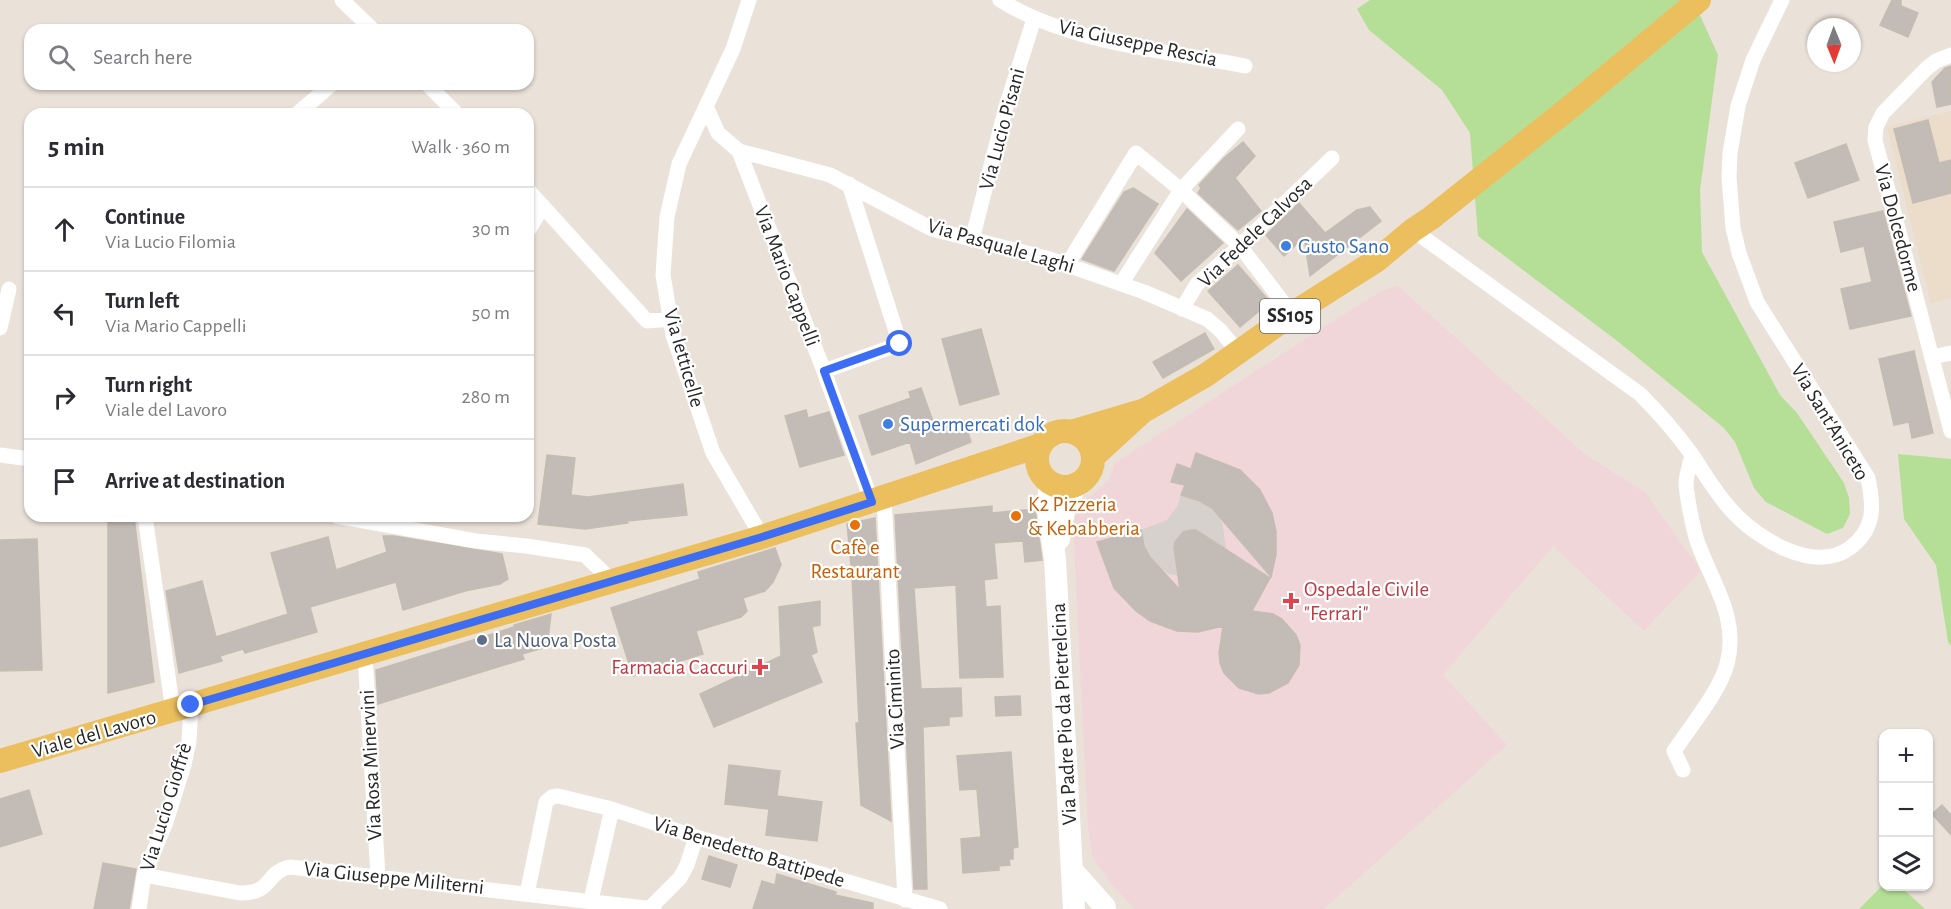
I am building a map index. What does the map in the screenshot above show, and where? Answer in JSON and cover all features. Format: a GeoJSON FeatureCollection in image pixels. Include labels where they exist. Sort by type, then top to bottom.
{"type":"FeatureCollection","features":[{"type":"Feature","properties":{"kind":"main road","name":"SS105"},"geometry":{"type":"LineString","coordinates":[[1093,457],[1145,410],[1206,375],[1292,314],[1377,260],[1574,104],[1699,0]]}},
{"type":"Feature","properties":{"kind":"main road","name":"SS105"},"geometry":{"type":"LineString","coordinates":[[1071,432],[1145,410]]}},
{"type":"Feature","properties":{"kind":"main road"},"geometry":{"type":"LineString","coordinates":[[1062,431],[1071,432],[1086,441],[1093,457],[1089,473],[1076,484],[1067,486],[1045,477],[1038,463],[1038,454],[1046,438],[1062,431]]}},
{"type":"Feature","properties":{"kind":"main road","name":"Viale del Lavoro"},"geometry":{"type":"LineString","coordinates":[[0,761],[762,537],[1041,445]]}},
{"type":"Feature","properties":{"kind":"main road","name":"Viale del Lavoro"},"geometry":{"type":"LineString","coordinates":[[979,465],[1045,477]]}},
{"type":"Feature","properties":{"kind":"street","name":"Via Ietticelle"},"geometry":{"type":"LineString","coordinates":[[748,0],[733,49],[679,164],[666,217],[663,275],[672,335],[713,453],[762,537]]}},
{"type":"Feature","properties":{"kind":"street","name":"Via Giuseppe Rescia"},"geometry":{"type":"LineString","coordinates":[[1000,0],[1034,19],[1098,39],[1245,66]]}},
{"type":"Feature","properties":{"kind":"street","name":"Via Sant'Aniceto"},"geometry":{"type":"LineString","coordinates":[[1422,224],[1640,394],[1665,420],[1733,512],[1764,538],[1793,552],[1815,557],[1843,553],[1860,540],[1870,523],[1872,499],[1868,478],[1757,302],[1742,262],[1733,228],[1729,177],[1736,114],[1754,60],[1782,0]]}},
{"type":"Feature","properties":{"kind":"street"},"geometry":{"type":"LineString","coordinates":[[344,1],[367,24]]}},
{"type":"Feature","properties":{"kind":"street","name":"Via Lucio Pisani"},"geometry":{"type":"LineString","coordinates":[[972,240],[1006,107],[1034,19]]}},
{"type":"Feature","properties":{"kind":"street","name":"Via Dolcedorme"},"geometry":{"type":"LineString","coordinates":[[1951,55],[1936,61],[1927,68],[1883,113],[1876,127],[1875,140],[1951,431]]}},
{"type":"Feature","properties":{"kind":"street"},"geometry":{"type":"LineString","coordinates":[[304,108],[325,90]]}},
{"type":"Feature","properties":{"kind":"street"},"geometry":{"type":"LineString","coordinates":[[433,90],[451,108]]}},
{"type":"Feature","properties":{"kind":"street","name":"Via Pasquale Laghi"},"geometry":{"type":"LineString","coordinates":[[706,106],[718,134],[739,151],[830,175],[932,229],[1050,259],[1121,284],[1207,320],[1220,330],[1239,353]]}},
{"type":"Feature","properties":{"kind":"street"},"geometry":{"type":"LineString","coordinates":[[1121,284],[1181,190],[1238,129]]}},
{"type":"Feature","properties":{"kind":"street","name":"Via Mario Cappelli"},"geometry":{"type":"LineString","coordinates":[[739,151],[824,371],[878,500]]}},
{"type":"Feature","properties":{"kind":"street"},"geometry":{"type":"LineString","coordinates":[[1067,265],[1136,153],[1181,190],[1240,246],[1292,314]]}},
{"type":"Feature","properties":{"kind":"street","name":"Via Fedele Calvosa"},"geometry":{"type":"LineString","coordinates":[[1182,309],[1197,284],[1332,158]]}},
{"type":"Feature","properties":{"kind":"street"},"geometry":{"type":"LineString","coordinates":[[824,371],[900,344],[849,184]]}},
{"type":"Feature","properties":{"kind":"street"},"geometry":{"type":"LineString","coordinates":[[534,196],[647,321],[670,319]]}},
{"type":"Feature","properties":{"kind":"street"},"geometry":{"type":"LineString","coordinates":[[534,221],[543,206]]}},
{"type":"Feature","properties":{"kind":"street"},"geometry":{"type":"LineString","coordinates":[[0,328],[9,289]]}},
{"type":"Feature","properties":{"kind":"street"},"geometry":{"type":"LineString","coordinates":[[1932,357],[1951,353]]}},
{"type":"Feature","properties":{"kind":"street"},"geometry":{"type":"LineString","coordinates":[[0,455],[24,458]]}},
{"type":"Feature","properties":{"kind":"street"},"geometry":{"type":"LineString","coordinates":[[1683,770],[1674,751],[1706,705],[1727,666],[1730,647],[1729,619],[1698,544],[1686,484],[1692,455]]}},
{"type":"Feature","properties":{"kind":"street","name":"Via Padre Pio da Pietrelcina"},"geometry":{"type":"LineString","coordinates":[[1045,477],[1056,559],[1074,909]]}},
{"type":"Feature","properties":{"kind":"street","name":"Via Padre Pio da Pietrelcina"},"geometry":{"type":"LineString","coordinates":[[1056,559],[1064,511],[1076,484]]}},
{"type":"Feature","properties":{"kind":"street","name":"Via Ciminito"},"geometry":{"type":"LineString","coordinates":[[878,500],[906,900]]}},
{"type":"Feature","properties":{"kind":"street","name":"Via Lucio Gioffrè"},"geometry":{"type":"LineString","coordinates":[[139,909],[144,875],[166,822],[189,741],[147,522]]}},
{"type":"Feature","properties":{"kind":"street"},"geometry":{"type":"LineString","coordinates":[[372,522],[476,541],[585,555],[612,581]]}},
{"type":"Feature","properties":{"kind":"street","name":"Via Rosa Minervini"},"geometry":{"type":"LineString","coordinates":[[365,654],[378,877]]}},
{"type":"Feature","properties":{"kind":"street","name":"Via Benedetto Battipede"},"geometry":{"type":"LineString","coordinates":[[527,894],[546,802],[558,796],[612,810],[940,909]]}},
{"type":"Feature","properties":{"kind":"street"},"geometry":{"type":"LineString","coordinates":[[591,900],[612,810]]}},
{"type":"Feature","properties":{"kind":"street"},"geometry":{"type":"LineString","coordinates":[[649,909],[680,878],[687,866],[696,837]]}},
{"type":"Feature","properties":{"kind":"street","name":"Via Giuseppe Militerni"},"geometry":{"type":"LineString","coordinates":[[144,875],[240,893],[254,893],[264,887],[278,872],[290,867],[654,909]]}},
{"type":"Feature","properties":{"kind":"street"},"geometry":{"type":"LineString","coordinates":[[1072,870],[1102,908]]}},
{"type":"Feature","properties":{"kind":"shaded area"},"geometry":{"type":"Polygon","coordinates":[[[1951,111],[1951,298],[1931,303],[1887,127],[1951,111]]]}},
{"type":"Feature","properties":{"kind":"shaded area","name":"Ospedale Civile \"Ferrari\""},"geometry":{"type":"Polygon","coordinates":[[[1398,286],[1586,455],[1645,492],[1701,571],[1644,631],[1553,546],[1443,675],[1507,745],[1324,909],[1135,909],[1112,885],[1092,856],[1088,828],[1074,547],[1075,516],[1082,503],[1109,480],[1115,463],[1322,328],[1383,290],[1398,286]]]}},
{"type":"Feature","properties":{"kind":"shaded area"},"geometry":{"type":"Polygon","coordinates":[[[1181,495],[1200,501],[1212,508],[1220,517],[1226,551],[1207,540],[1196,530],[1183,532],[1175,542],[1187,577],[1169,574],[1160,568],[1144,546],[1141,530],[1167,520],[1177,507],[1181,495]]]}},
{"type":"Feature","properties":{"kind":"green space"},"geometry":{"type":"Polygon","coordinates":[[[1370,0],[1693,0],[1718,55],[1700,190],[1702,252],[1780,395],[1797,413],[1844,483],[1849,498],[1850,514],[1843,528],[1827,534],[1766,502],[1754,488],[1735,442],[1724,428],[1616,340],[1478,236],[1470,133],[1442,90],[1369,30],[1357,9],[1370,0]]]}},
{"type":"Feature","properties":{"kind":"green space"},"geometry":{"type":"Polygon","coordinates":[[[1898,454],[1951,459],[1951,646],[1948,642],[1936,565],[1904,519],[1898,454]]]}},
{"type":"Feature","properties":{"kind":"green space"},"geometry":{"type":"Polygon","coordinates":[[[1879,889],[1879,891],[1905,891],[1925,909],[1859,909],[1879,889]]]}},
{"type":"Feature","properties":{"kind":"building"},"geometry":{"type":"Polygon","coordinates":[[[1892,0],[1901,0],[1901,6],[1918,13],[1908,37],[1880,25],[1892,0]]]}},
{"type":"Feature","properties":{"kind":"building"},"geometry":{"type":"Polygon","coordinates":[[[1951,66],[1951,104],[1937,107],[1932,82],[1945,68],[1951,66]]]}},
{"type":"Feature","properties":{"kind":"building"},"geometry":{"type":"Polygon","coordinates":[[[1928,120],[1939,163],[1951,160],[1951,193],[1913,203],[1894,129],[1928,120]]]}},
{"type":"Feature","properties":{"kind":"building"},"geometry":{"type":"Polygon","coordinates":[[[1243,142],[1255,156],[1235,178],[1261,211],[1238,230],[1198,193],[1201,188],[1199,185],[1224,158],[1243,142]]]}},
{"type":"Feature","properties":{"kind":"building"},"geometry":{"type":"Polygon","coordinates":[[[1846,144],[1859,180],[1808,198],[1795,163],[1846,144]]]}},
{"type":"Feature","properties":{"kind":"building"},"geometry":{"type":"Polygon","coordinates":[[[1133,188],[1158,204],[1114,271],[1082,259],[1124,192],[1133,188]]]}},
{"type":"Feature","properties":{"kind":"building"},"geometry":{"type":"Polygon","coordinates":[[[1299,203],[1325,233],[1357,210],[1370,207],[1381,221],[1310,276],[1304,237],[1284,256],[1266,235],[1299,203]]]}},
{"type":"Feature","properties":{"kind":"building"},"geometry":{"type":"Polygon","coordinates":[[[1187,209],[1223,243],[1181,281],[1155,253],[1187,209]]]}},
{"type":"Feature","properties":{"kind":"building"},"geometry":{"type":"Polygon","coordinates":[[[1883,211],[1911,316],[1850,329],[1841,289],[1872,282],[1864,246],[1841,252],[1834,222],[1883,211]]]}},
{"type":"Feature","properties":{"kind":"building"},"geometry":{"type":"Polygon","coordinates":[[[1238,265],[1270,302],[1240,327],[1208,291],[1238,265]]]}},
{"type":"Feature","properties":{"kind":"building"},"geometry":{"type":"Polygon","coordinates":[[[981,329],[999,394],[960,405],[942,339],[981,329]]]}},
{"type":"Feature","properties":{"kind":"building"},"geometry":{"type":"Polygon","coordinates":[[[1205,333],[1214,349],[1163,378],[1153,362],[1205,333]]]}},
{"type":"Feature","properties":{"kind":"building"},"geometry":{"type":"Polygon","coordinates":[[[1914,351],[1933,433],[1912,438],[1909,422],[1894,425],[1879,359],[1914,351]]]}},
{"type":"Feature","properties":{"kind":"building"},"geometry":{"type":"Polygon","coordinates":[[[921,388],[934,424],[965,422],[971,442],[916,464],[910,442],[872,455],[859,416],[911,398],[909,392],[921,388]]]}},
{"type":"Feature","properties":{"kind":"building"},"geometry":{"type":"Polygon","coordinates":[[[806,410],[808,418],[829,412],[844,455],[800,467],[785,416],[806,410]]]}},
{"type":"Feature","properties":{"kind":"building"},"geometry":{"type":"Polygon","coordinates":[[[1196,453],[1240,470],[1260,490],[1272,513],[1276,531],[1276,555],[1271,577],[1212,508],[1200,501],[1181,495],[1185,485],[1171,482],[1177,464],[1191,469],[1196,453]]]}},
{"type":"Feature","properties":{"kind":"building"},"geometry":{"type":"Polygon","coordinates":[[[547,455],[575,458],[571,495],[588,497],[683,484],[687,515],[627,521],[628,523],[585,529],[538,524],[547,455]]]}},
{"type":"Feature","properties":{"kind":"building"},"geometry":{"type":"Polygon","coordinates":[[[992,506],[992,513],[1035,509],[1042,560],[1025,562],[1023,541],[994,543],[997,578],[984,580],[986,607],[1000,606],[1003,677],[960,678],[956,585],[914,588],[921,689],[961,688],[962,716],[949,717],[949,725],[923,727],[927,889],[914,889],[895,515],[992,506]]]}},
{"type":"Feature","properties":{"kind":"building"},"geometry":{"type":"Polygon","coordinates":[[[875,518],[891,821],[861,805],[856,723],[859,723],[852,576],[847,524],[875,518]]]}},
{"type":"Feature","properties":{"kind":"building"},"geometry":{"type":"Polygon","coordinates":[[[108,522],[135,522],[154,682],[108,693],[108,522]]]}},
{"type":"Feature","properties":{"kind":"building"},"geometry":{"type":"Polygon","coordinates":[[[1141,530],[1144,546],[1150,557],[1180,590],[1175,542],[1183,532],[1191,530],[1196,530],[1270,578],[1252,611],[1273,614],[1282,619],[1296,635],[1300,645],[1299,665],[1288,683],[1269,693],[1259,694],[1239,688],[1224,673],[1220,663],[1219,653],[1223,626],[1198,632],[1177,631],[1150,621],[1136,611],[1114,588],[1097,542],[1141,530]]]}},
{"type":"Feature","properties":{"kind":"building"},"geometry":{"type":"Polygon","coordinates":[[[383,536],[502,554],[508,579],[500,584],[465,591],[403,610],[396,582],[310,607],[317,632],[245,653],[243,649],[220,656],[222,661],[179,673],[166,591],[202,581],[216,637],[288,614],[271,553],[328,537],[336,570],[387,552],[383,536]]]}},
{"type":"Feature","properties":{"kind":"building"},"geometry":{"type":"Polygon","coordinates":[[[37,539],[42,670],[0,671],[0,540],[37,539]]]}},
{"type":"Feature","properties":{"kind":"building"},"geometry":{"type":"Polygon","coordinates":[[[775,548],[781,565],[773,582],[765,591],[743,598],[747,611],[741,617],[696,631],[703,654],[633,676],[611,608],[700,579],[698,572],[775,548]]]}},
{"type":"Feature","properties":{"kind":"building"},"geometry":{"type":"Polygon","coordinates":[[[820,601],[820,625],[812,627],[817,652],[811,655],[822,682],[714,727],[700,694],[781,656],[779,607],[820,601]]]}},
{"type":"Feature","properties":{"kind":"building"},"geometry":{"type":"Polygon","coordinates":[[[551,614],[547,647],[522,654],[524,659],[378,704],[376,670],[551,614]]]}},
{"type":"Feature","properties":{"kind":"building"},"geometry":{"type":"Polygon","coordinates":[[[1020,696],[1021,715],[996,716],[995,697],[1020,696]]]}},
{"type":"Feature","properties":{"kind":"building"},"geometry":{"type":"Polygon","coordinates":[[[1011,752],[1018,847],[1013,848],[1013,859],[1009,859],[1010,865],[999,866],[999,870],[963,873],[961,839],[981,837],[977,789],[960,790],[957,756],[1011,752]]]}},
{"type":"Feature","properties":{"kind":"building"},"geometry":{"type":"Polygon","coordinates":[[[729,765],[780,771],[777,796],[822,802],[817,841],[766,835],[769,809],[725,804],[729,765]]]}},
{"type":"Feature","properties":{"kind":"building"},"geometry":{"type":"Polygon","coordinates":[[[29,790],[42,834],[0,847],[0,799],[29,790]]]}},
{"type":"Feature","properties":{"kind":"building"},"geometry":{"type":"Polygon","coordinates":[[[1942,805],[1951,815],[1951,835],[1933,815],[1942,805]]]}},
{"type":"Feature","properties":{"kind":"building"},"geometry":{"type":"Polygon","coordinates":[[[709,856],[737,865],[730,887],[702,879],[709,856]]]}},
{"type":"Feature","properties":{"kind":"building"},"geometry":{"type":"Polygon","coordinates":[[[103,863],[136,869],[129,909],[94,909],[103,863]]]}},
{"type":"Feature","properties":{"kind":"building"},"geometry":{"type":"Polygon","coordinates":[[[777,874],[836,892],[835,895],[873,903],[873,909],[753,909],[762,881],[775,885],[777,874]]]}},
{"type":"Feature","properties":{"kind":"place","name":"Gusto Sano"},"geometry":{"type":"Point","coordinates":[1286,246]}},
{"type":"Feature","properties":{"kind":"place","name":"Supermercati dok"},"geometry":{"type":"Point","coordinates":[888,424]}},
{"type":"Feature","properties":{"kind":"place","name":"K2 Pizzeria & Kebabberia"},"geometry":{"type":"Point","coordinates":[1016,516]}},
{"type":"Feature","properties":{"kind":"place","name":"Cafè e Restaurant"},"geometry":{"type":"Point","coordinates":[855,525]}},
{"type":"Feature","properties":{"kind":"place","name":"Ospedale Civile \"Ferrari\""},"geometry":{"type":"Point","coordinates":[1291,601]}},
{"type":"Feature","properties":{"kind":"place","name":"La Nuova Posta"},"geometry":{"type":"Point","coordinates":[482,640]}},
{"type":"Feature","properties":{"kind":"place","name":"Farmacia Caccuri"},"geometry":{"type":"Point","coordinates":[760,667]}},
{"type":"Feature","properties":{"kind":"route"},"geometry":{"type":"LineString","coordinates":[[191,705],[762,537],[872,502],[824,371],[900,344]]}}]}
